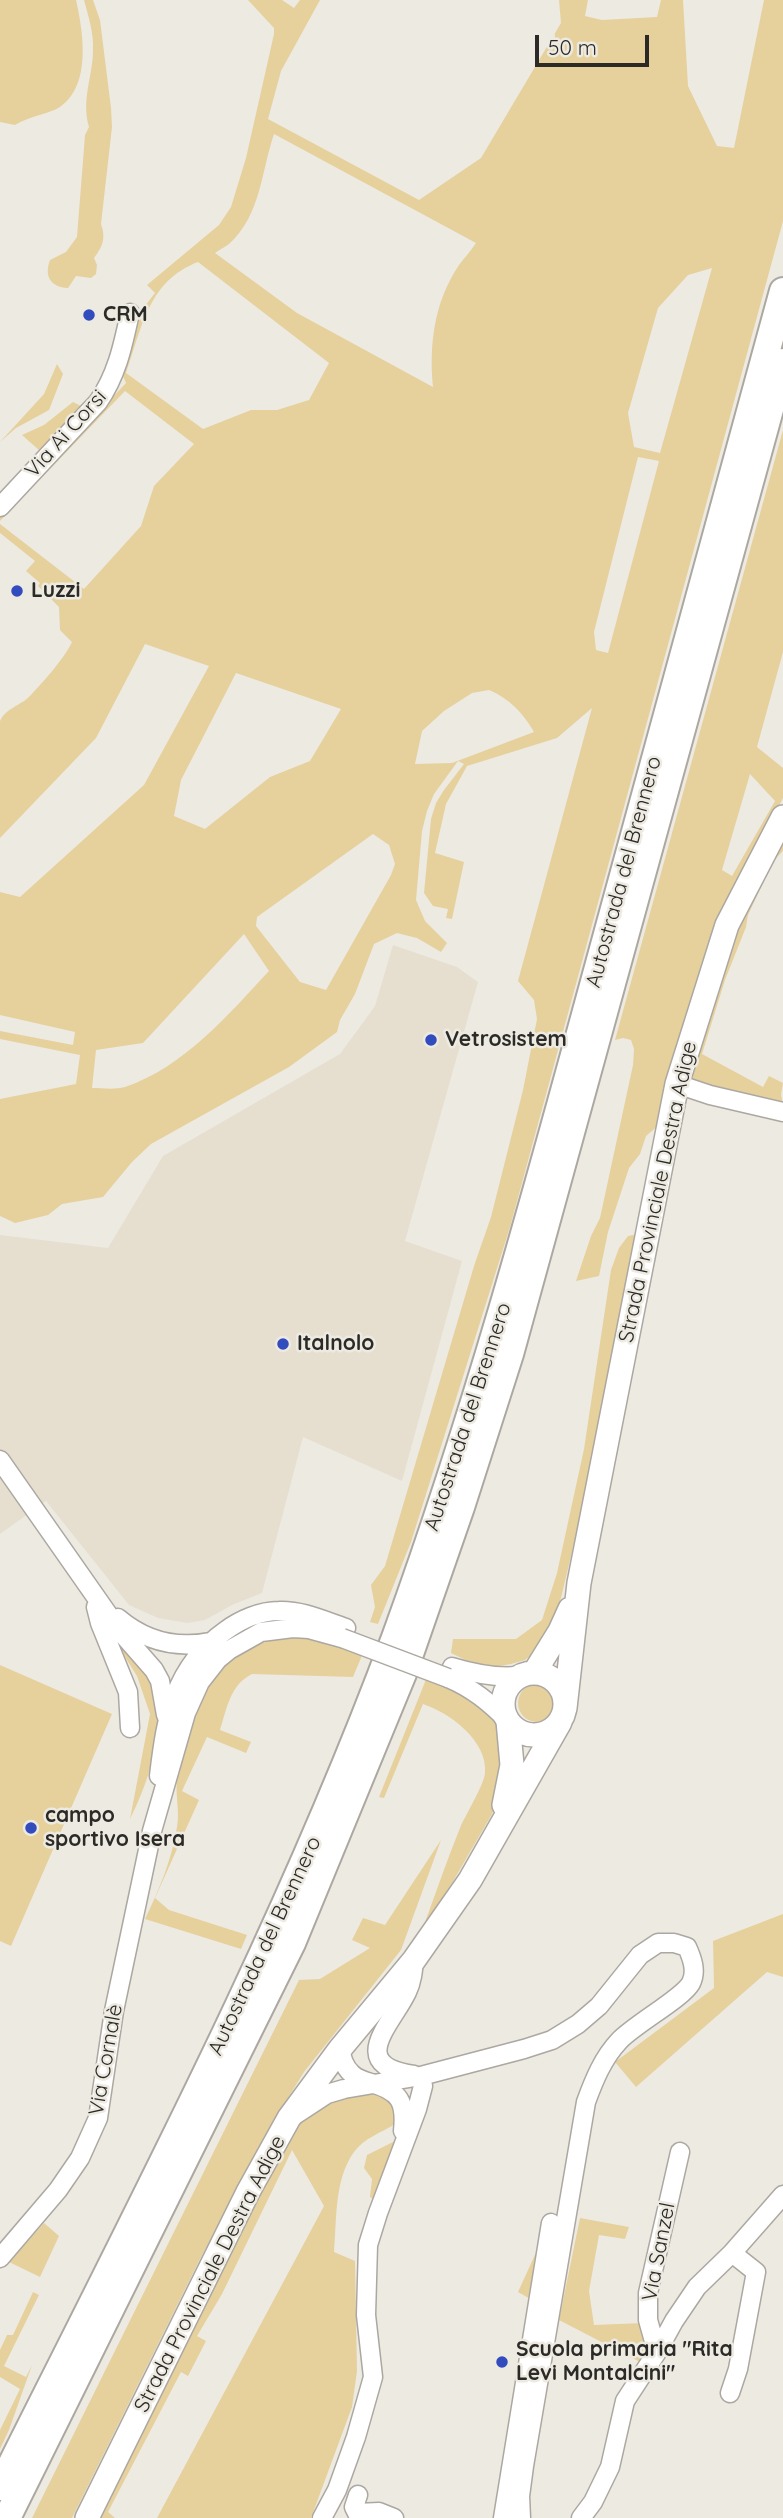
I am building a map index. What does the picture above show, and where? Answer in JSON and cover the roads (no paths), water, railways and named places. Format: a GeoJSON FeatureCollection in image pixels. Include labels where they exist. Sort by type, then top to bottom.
{"type":"FeatureCollection","features":[{"type":"Feature","properties":{"kind":"highway","name":"Autostrada del Brennero"},"geometry":{"type":"LineString","coordinates":[[0,2487],[274,1932],[337,1787],[416,1579],[507,1295],[783,291]]}},
{"type":"Feature","properties":{"kind":"highway","name":"Autostrada del Brennero"},"geometry":{"type":"LineString","coordinates":[[6,2518],[292,1943],[404,1671],[510,1354],[783,362]]}},
{"type":"Feature","properties":{"kind":"main road","name":"Strada Provinciale Destra Adige"},"geometry":{"type":"LineString","coordinates":[[87,2518],[248,2192],[289,2119],[340,2049],[414,1960],[470,1880],[563,1715],[579,1583],[677,1084],[727,925],[783,817]]}},
{"type":"Feature","properties":{"kind":"main road","name":"Strada Provinciale Destra Adige"},"geometry":{"type":"LineString","coordinates":[[530,1674],[560,1631],[579,1583]]}},
{"type":"Feature","properties":{"kind":"main road"},"geometry":{"type":"LineString","coordinates":[[530,1674],[549,1677],[560,1687],[563,1715],[547,1733],[538,1735],[521,1732],[508,1721],[504,1712],[505,1694],[516,1679],[530,1674]]}},
{"type":"Feature","properties":{"kind":"main road","name":"Strada Provinciale Destra Adige"},"geometry":{"type":"LineString","coordinates":[[494,1835],[511,1776],[512,1754],[508,1721]]}},
{"type":"Feature","properties":{"kind":"street","name":"Via Ai Corsi"},"geometry":{"type":"LineString","coordinates":[[0,507],[98,402],[113,379],[130,313]]}},
{"type":"Feature","properties":{"kind":"street"},"geometry":{"type":"LineString","coordinates":[[677,1084],[710,1095],[783,1112]]}},
{"type":"Feature","properties":{"kind":"street"},"geometry":{"type":"LineString","coordinates":[[0,1460],[63,1547],[92,1594],[151,1666],[160,1681],[167,1722]]}},
{"type":"Feature","properties":{"kind":"street"},"geometry":{"type":"LineString","coordinates":[[92,1594],[124,1622],[156,1640],[183,1663],[191,1684],[192,1699]]}},
{"type":"Feature","properties":{"kind":"street"},"geometry":{"type":"LineString","coordinates":[[92,1594],[100,1623],[128,1692],[130,1728]]}},
{"type":"Feature","properties":{"kind":"street"},"geometry":{"type":"LineString","coordinates":[[152,1831],[167,1722],[176,1692],[201,1649],[243,1620],[280,1611],[310,1615],[344,1633],[450,1672],[512,1677],[530,1674]]}},
{"type":"Feature","properties":{"kind":"street"},"geometry":{"type":"LineString","coordinates":[[151,1666],[171,1672],[197,1671],[253,1636],[280,1628],[344,1633]]}},
{"type":"Feature","properties":{"kind":"street"},"geometry":{"type":"LineString","coordinates":[[156,1640],[182,1646],[209,1642]]}},
{"type":"Feature","properties":{"kind":"street"},"geometry":{"type":"LineString","coordinates":[[152,1831],[192,1699],[200,1682],[218,1659]]}},
{"type":"Feature","properties":{"kind":"street"},"geometry":{"type":"LineString","coordinates":[[450,1672],[483,1697],[508,1721]]}},
{"type":"Feature","properties":{"kind":"street","name":"Via Cornalè"},"geometry":{"type":"LineString","coordinates":[[0,2258],[58,2190],[80,2158],[98,2118],[114,2011],[152,1831]]}},
{"type":"Feature","properties":{"kind":"street"},"geometry":{"type":"LineString","coordinates":[[289,2119],[327,2094],[421,2076],[552,2040],[600,2006],[640,1955],[658,1943],[674,1943],[687,1947],[694,1971],[691,1983],[680,1995],[641,2021],[618,2042],[603,2063],[586,2102],[524,2466],[520,2496],[521,2518]]}},
{"type":"Feature","properties":{"kind":"street"},"geometry":{"type":"LineString","coordinates":[[414,1960],[409,1990],[377,2043],[377,2053],[391,2068],[421,2076]]}},
{"type":"Feature","properties":{"kind":"street"},"geometry":{"type":"LineString","coordinates":[[340,2049],[351,2074],[395,2094],[403,2104],[399,2156]]}},
{"type":"Feature","properties":{"kind":"street"},"geometry":{"type":"LineString","coordinates":[[322,2518],[341,2480],[373,2377],[366,2315],[366,2260],[378,2213],[421,2094],[421,2076]]}},
{"type":"Feature","properties":{"kind":"street","name":"Via Sanzel"},"geometry":{"type":"LineString","coordinates":[[657,2352],[648,2320],[648,2293],[680,2152]]}},
{"type":"Feature","properties":{"kind":"street"},"geometry":{"type":"LineString","coordinates":[[581,2518],[593,2502],[610,2467],[625,2401],[674,2321],[697,2287],[732,2253],[783,2195]]}},
{"type":"Feature","properties":{"kind":"street"},"geometry":{"type":"LineString","coordinates":[[503,2518],[551,2223]]}},
{"type":"Feature","properties":{"kind":"street"},"geometry":{"type":"LineString","coordinates":[[730,2393],[738,2369],[756,2272],[732,2253]]}},
{"type":"Feature","properties":{"kind":"street"},"geometry":{"type":"LineString","coordinates":[[358,2495],[354,2507],[357,2513],[379,2512],[394,2518]]}},
{"type":"Feature","properties":{"kind":"place","name":"CRM"},"geometry":{"type":"Point","coordinates":[89,315]}},
{"type":"Feature","properties":{"kind":"place","name":"Luzzi"},"geometry":{"type":"Point","coordinates":[17,591]}},
{"type":"Feature","properties":{"kind":"place","name":"Vetrosistem"},"geometry":{"type":"Point","coordinates":[431,1040]}},
{"type":"Feature","properties":{"kind":"place","name":"Italnolo"},"geometry":{"type":"Point","coordinates":[283,1344]}},
{"type":"Feature","properties":{"kind":"place","name":"campo sportivo Isera"},"geometry":{"type":"Point","coordinates":[31,1828]}},
{"type":"Feature","properties":{"kind":"place","name":"Scuola primaria \"Rita Levi Montalcini\""},"geometry":{"type":"Point","coordinates":[502,2362]}}]}
